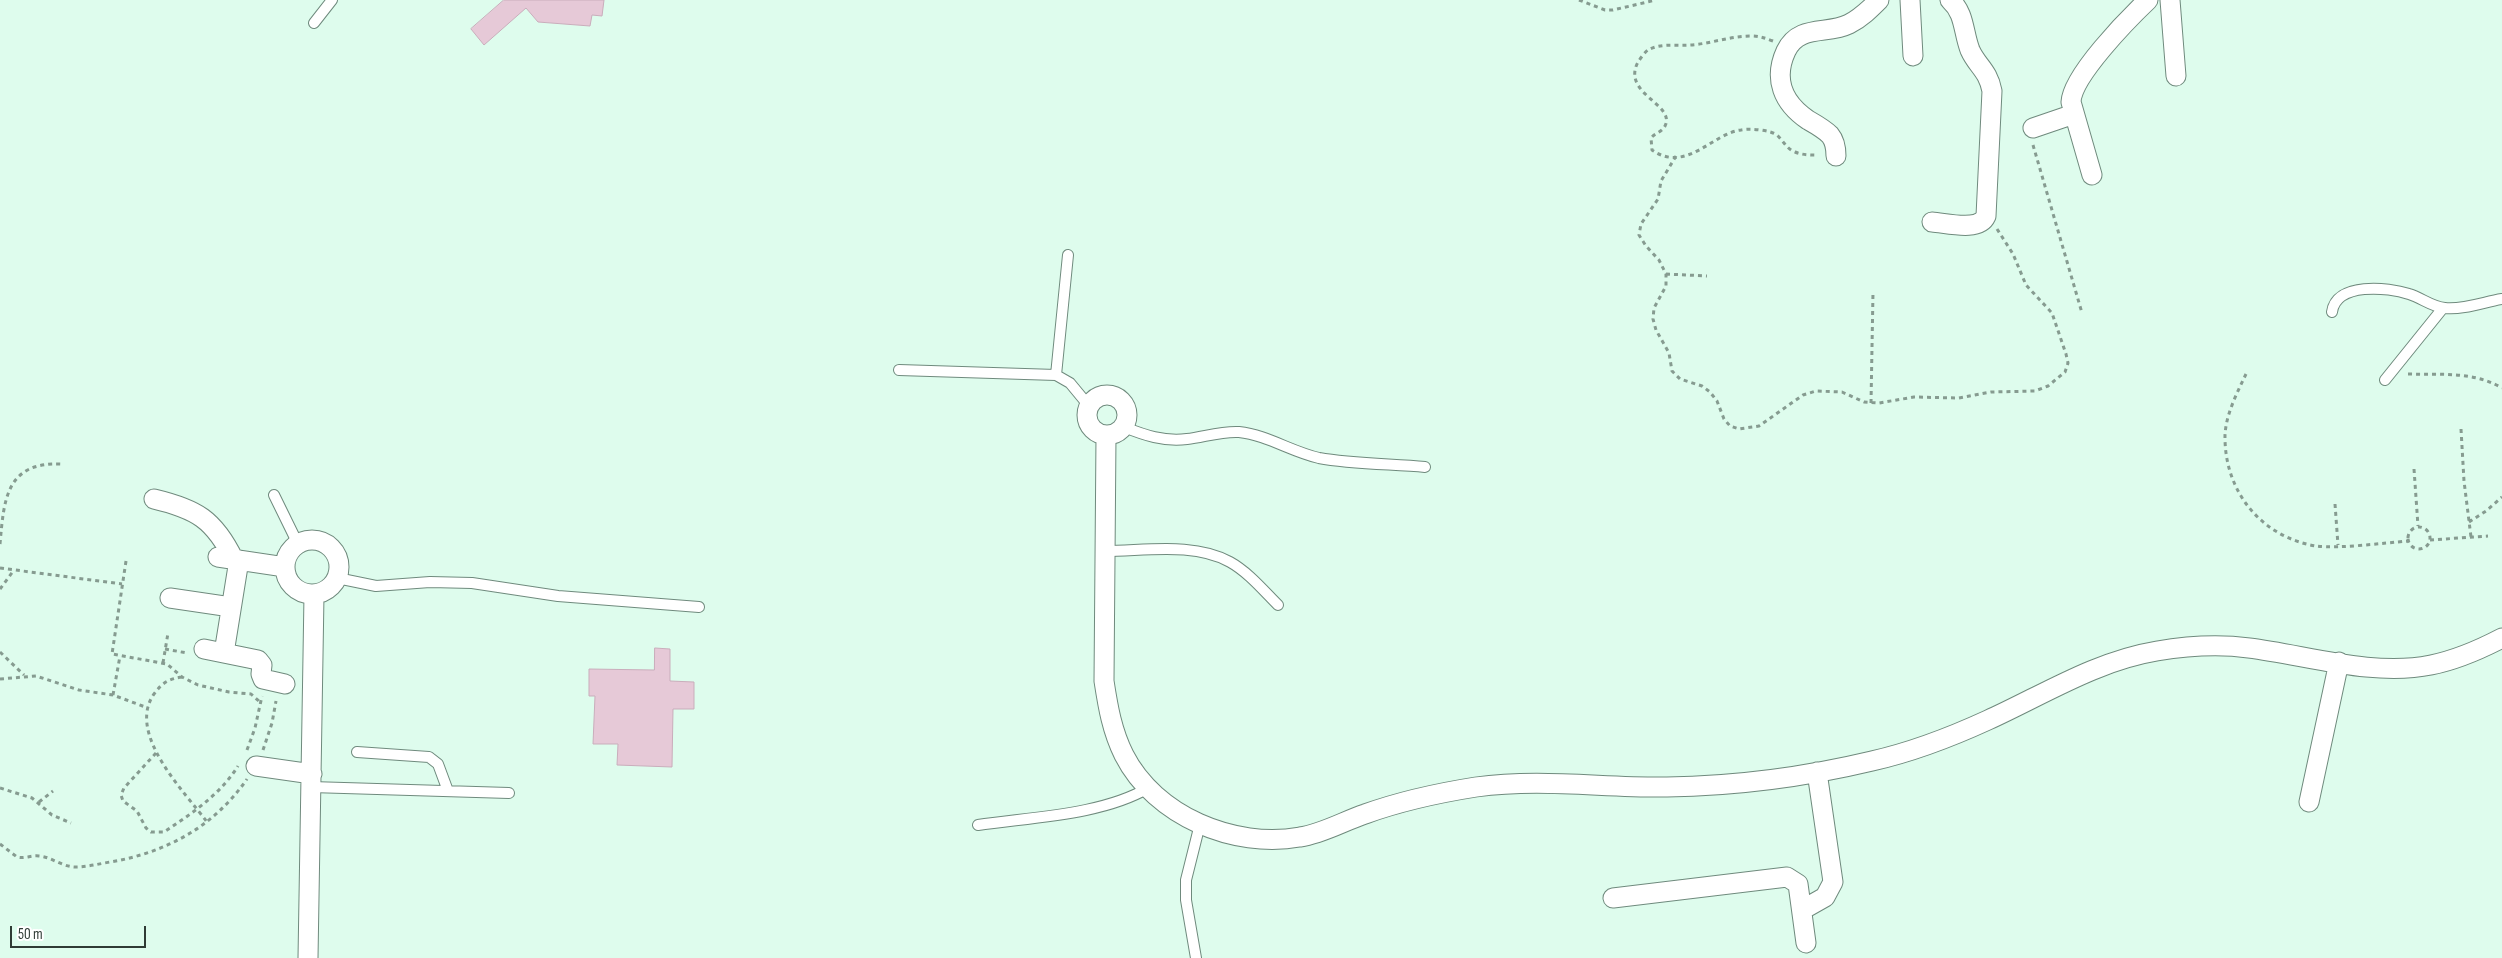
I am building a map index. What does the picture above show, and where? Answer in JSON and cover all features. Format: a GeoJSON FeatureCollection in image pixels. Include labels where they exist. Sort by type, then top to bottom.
{"type":"FeatureCollection","features":[{"type":"Feature","properties":{"kind":"street"},"geometry":{"type":"LineString","coordinates":[[1836,156],[1836,145],[1830,135],[1792,108],[1784,94],[1780,79],[1781,62],[1795,38],[1807,32],[1835,29],[1849,24],[1862,16],[1879,0]]}},
{"type":"Feature","properties":{"kind":"street"},"geometry":{"type":"LineString","coordinates":[[1910,0],[1913,56]]}},
{"type":"Feature","properties":{"kind":"street"},"geometry":{"type":"LineString","coordinates":[[1932,222],[1976,225],[1984,220],[1986,211],[1992,91],[1986,72],[1971,51],[1961,13],[1950,0]]}},
{"type":"Feature","properties":{"kind":"street"},"geometry":{"type":"LineString","coordinates":[[2092,175],[2071,102],[2075,88],[2106,43],[2148,0]]}},
{"type":"Feature","properties":{"kind":"street"},"geometry":{"type":"LineString","coordinates":[[2170,0],[2176,76]]}},
{"type":"Feature","properties":{"kind":"street"},"geometry":{"type":"LineString","coordinates":[[2033,128],[2074,114]]}},
{"type":"Feature","properties":{"kind":"street"},"geometry":{"type":"LineString","coordinates":[[1105,395],[1118,398],[1123,402],[1128,414],[1124,427],[1119,432],[1106,436],[1094,430],[1089,425],[1087,412],[1089,406],[1099,397],[1105,395]]}},
{"type":"Feature","properties":{"kind":"street"},"geometry":{"type":"LineString","coordinates":[[1106,436],[1104,681],[1110,720],[1125,757],[1148,788],[1172,808],[1200,824],[1233,835],[1267,840],[1302,837],[1405,801],[1482,786],[1562,783],[1665,787],[1715,786],[1817,772],[1874,761],[1932,744],[2112,662],[2155,651],[2200,646],[2244,647],[2388,669],[2428,666],[2467,656],[2502,638]]}},
{"type":"Feature","properties":{"kind":"street"},"geometry":{"type":"LineString","coordinates":[[154,499],[180,505],[198,514],[214,527],[230,559],[232,607],[224,653]]}},
{"type":"Feature","properties":{"kind":"street"},"geometry":{"type":"LineString","coordinates":[[312,540],[327,544],[333,549],[339,563],[338,578],[328,590],[314,595],[306,594],[293,587],[285,574],[285,567],[288,554],[298,544],[312,540]]}},
{"type":"Feature","properties":{"kind":"street"},"geometry":{"type":"LineString","coordinates":[[230,559],[285,567]]}},
{"type":"Feature","properties":{"kind":"street"},"geometry":{"type":"LineString","coordinates":[[308,958],[314,595]]}},
{"type":"Feature","properties":{"kind":"street"},"geometry":{"type":"LineString","coordinates":[[170,598],[232,607]]}},
{"type":"Feature","properties":{"kind":"street"},"geometry":{"type":"LineString","coordinates":[[204,649],[258,660],[262,665],[262,677],[276,682]]}},
{"type":"Feature","properties":{"kind":"street"},"geometry":{"type":"LineString","coordinates":[[2309,802],[2339,662]]}},
{"type":"Feature","properties":{"kind":"street"},"geometry":{"type":"LineString","coordinates":[[247,761],[312,781]]}},
{"type":"Feature","properties":{"kind":"street"},"geometry":{"type":"LineString","coordinates":[[1802,910],[1825,897],[1832,882],[1817,772]]}},
{"type":"Feature","properties":{"kind":"street"},"geometry":{"type":"LineString","coordinates":[[1613,898],[1787,877],[1792,878],[1798,884],[1806,943]]}},
{"type":"Feature","properties":{"kind":"lane"},"geometry":{"type":"LineString","coordinates":[[314,23],[332,0]]}},
{"type":"Feature","properties":{"kind":"lane"},"geometry":{"type":"LineString","coordinates":[[1056,375],[1068,255]]}},
{"type":"Feature","properties":{"kind":"lane"},"geometry":{"type":"LineString","coordinates":[[2332,312],[2333,305],[2343,295],[2376,289],[2409,294],[2444,308],[2502,299]]}},
{"type":"Feature","properties":{"kind":"lane"},"geometry":{"type":"LineString","coordinates":[[2387,377],[2444,308]]}},
{"type":"Feature","properties":{"kind":"lane"},"geometry":{"type":"LineString","coordinates":[[899,370],[1056,375],[1070,382],[1089,406]]}},
{"type":"Feature","properties":{"kind":"lane"},"geometry":{"type":"LineString","coordinates":[[1124,427],[1143,435],[1164,440],[1185,440],[1222,433],[1239,432],[1255,435],[1295,452],[1320,458],[1425,467]]}},
{"type":"Feature","properties":{"kind":"lane"},"geometry":{"type":"LineString","coordinates":[[274,495],[298,544]]}},
{"type":"Feature","properties":{"kind":"lane"},"geometry":{"type":"LineString","coordinates":[[1105,551],[1197,550],[1215,555],[1231,563],[1246,574],[1278,605]]}},
{"type":"Feature","properties":{"kind":"lane"},"geometry":{"type":"LineString","coordinates":[[338,578],[384,586],[430,582],[472,583],[558,596],[699,607]]}},
{"type":"Feature","properties":{"kind":"lane"},"geometry":{"type":"LineString","coordinates":[[357,752],[429,757],[438,764],[448,791]]}},
{"type":"Feature","properties":{"kind":"lane"},"geometry":{"type":"LineString","coordinates":[[312,781],[448,791],[509,793]]}},
{"type":"Feature","properties":{"kind":"lane"},"geometry":{"type":"LineString","coordinates":[[978,825],[1103,807],[1126,800],[1148,788]]}},
{"type":"Feature","properties":{"kind":"lane"},"geometry":{"type":"LineString","coordinates":[[1196,958],[1186,900],[1186,880],[1200,824]]}},
{"type":"Feature","properties":{"kind":"path"},"geometry":{"type":"LineString","coordinates":[[1579,0],[1605,10],[1613,10],[1656,0]]}},
{"type":"Feature","properties":{"kind":"path"},"geometry":{"type":"LineString","coordinates":[[1788,48],[1763,36],[1750,36],[1691,45],[1662,46],[1647,51],[1638,62],[1635,78],[1641,92],[1654,101],[1666,116],[1667,124],[1651,138],[1652,150],[1657,154],[1676,156],[1703,149],[1734,131],[1744,129],[1772,132],[1786,146],[1803,154],[1836,156]]}},
{"type":"Feature","properties":{"kind":"path"},"geometry":{"type":"LineString","coordinates":[[2033,128],[2034,152],[2082,313]]}},
{"type":"Feature","properties":{"kind":"path"},"geometry":{"type":"LineString","coordinates":[[1676,156],[1662,181],[1658,199],[1641,224],[1639,235],[1659,260],[1666,274],[1666,286],[1654,308],[1653,319],[1656,330],[1669,353],[1672,371],[1680,379],[1702,386],[1710,392],[1717,401],[1724,419],[1730,426],[1739,429],[1759,426],[1803,395],[1816,391],[1842,392],[1864,402],[1871,403],[1914,397],[1959,398],[1991,392],[2035,391],[2048,386],[2065,372],[2068,363],[2052,313],[2026,285],[2012,254],[1986,211]]}},
{"type":"Feature","properties":{"kind":"path"},"geometry":{"type":"LineString","coordinates":[[1666,274],[1707,276]]}},
{"type":"Feature","properties":{"kind":"path"},"geometry":{"type":"LineString","coordinates":[[1871,403],[1873,292]]}},
{"type":"Feature","properties":{"kind":"path"},"geometry":{"type":"LineString","coordinates":[[2246,374],[2231,408],[2225,434],[2226,460],[2234,486],[2248,508],[2268,527],[2291,540],[2318,546],[2408,542]]}},
{"type":"Feature","properties":{"kind":"path"},"geometry":{"type":"LineString","coordinates":[[2387,377],[2474,376],[2489,380],[2502,388]]}},
{"type":"Feature","properties":{"kind":"path"},"geometry":{"type":"LineString","coordinates":[[2461,429],[2464,481],[2471,537]]}},
{"type":"Feature","properties":{"kind":"path"},"geometry":{"type":"LineString","coordinates":[[0,544],[3,503],[9,488],[18,476],[31,468],[46,463],[61,464]]}},
{"type":"Feature","properties":{"kind":"path"},"geometry":{"type":"LineString","coordinates":[[2414,469],[2418,526]]}},
{"type":"Feature","properties":{"kind":"path"},"geometry":{"type":"LineString","coordinates":[[2469,522],[2486,512],[2502,497]]}},
{"type":"Feature","properties":{"kind":"path"},"geometry":{"type":"LineString","coordinates":[[2335,504],[2338,545]]}},
{"type":"Feature","properties":{"kind":"path"},"geometry":{"type":"LineString","coordinates":[[2408,542],[2411,529],[2418,526],[2426,529],[2430,540]]}},
{"type":"Feature","properties":{"kind":"path"},"geometry":{"type":"LineString","coordinates":[[2408,542],[2413,548],[2421,549],[2430,540],[2488,536]]}},
{"type":"Feature","properties":{"kind":"path"},"geometry":{"type":"LineString","coordinates":[[126,561],[112,654],[163,663],[182,677],[206,688],[251,694],[261,703]]}},
{"type":"Feature","properties":{"kind":"path"},"geometry":{"type":"LineString","coordinates":[[0,568],[122,584]]}},
{"type":"Feature","properties":{"kind":"path"},"geometry":{"type":"LineString","coordinates":[[0,589],[14,570]]}},
{"type":"Feature","properties":{"kind":"path"},"geometry":{"type":"LineString","coordinates":[[163,663],[168,633]]}},
{"type":"Feature","properties":{"kind":"path"},"geometry":{"type":"LineString","coordinates":[[0,652],[24,676]]}},
{"type":"Feature","properties":{"kind":"path"},"geometry":{"type":"LineString","coordinates":[[113,695],[120,656]]}},
{"type":"Feature","properties":{"kind":"path"},"geometry":{"type":"LineString","coordinates":[[0,679],[24,676],[48,679],[79,690],[113,695],[148,708]]}},
{"type":"Feature","properties":{"kind":"path"},"geometry":{"type":"LineString","coordinates":[[182,677],[172,678],[160,685],[151,698],[148,708],[148,730],[156,754],[207,822]]}},
{"type":"Feature","properties":{"kind":"path"},"geometry":{"type":"LineString","coordinates":[[0,844],[22,858],[38,856],[62,865],[88,867],[156,852],[182,840],[207,822],[242,786],[261,703],[276,682]]}},
{"type":"Feature","properties":{"kind":"path"},"geometry":{"type":"LineString","coordinates":[[156,754],[122,791],[123,801],[138,811],[146,828],[158,833],[164,832],[198,809],[247,761],[272,723],[276,682]]}},
{"type":"Feature","properties":{"kind":"path"},"geometry":{"type":"LineString","coordinates":[[0,788],[32,798],[52,815],[71,823]]}},
{"type":"Feature","properties":{"kind":"path"},"geometry":{"type":"LineString","coordinates":[[38,802],[52,791]]}},
{"type":"Feature","properties":{"kind":"building"},"geometry":{"type":"Polygon","coordinates":[[[504,0],[604,0],[602,16],[592,15],[590,26],[538,22],[526,8],[484,45],[471,29],[504,0]]]}},
{"type":"Feature","properties":{"kind":"building"},"geometry":{"type":"Polygon","coordinates":[[[655,648],[670,649],[670,681],[694,682],[694,709],[673,709],[672,767],[617,765],[618,744],[593,744],[595,696],[589,696],[589,669],[654,670],[655,648]]]}}]}
